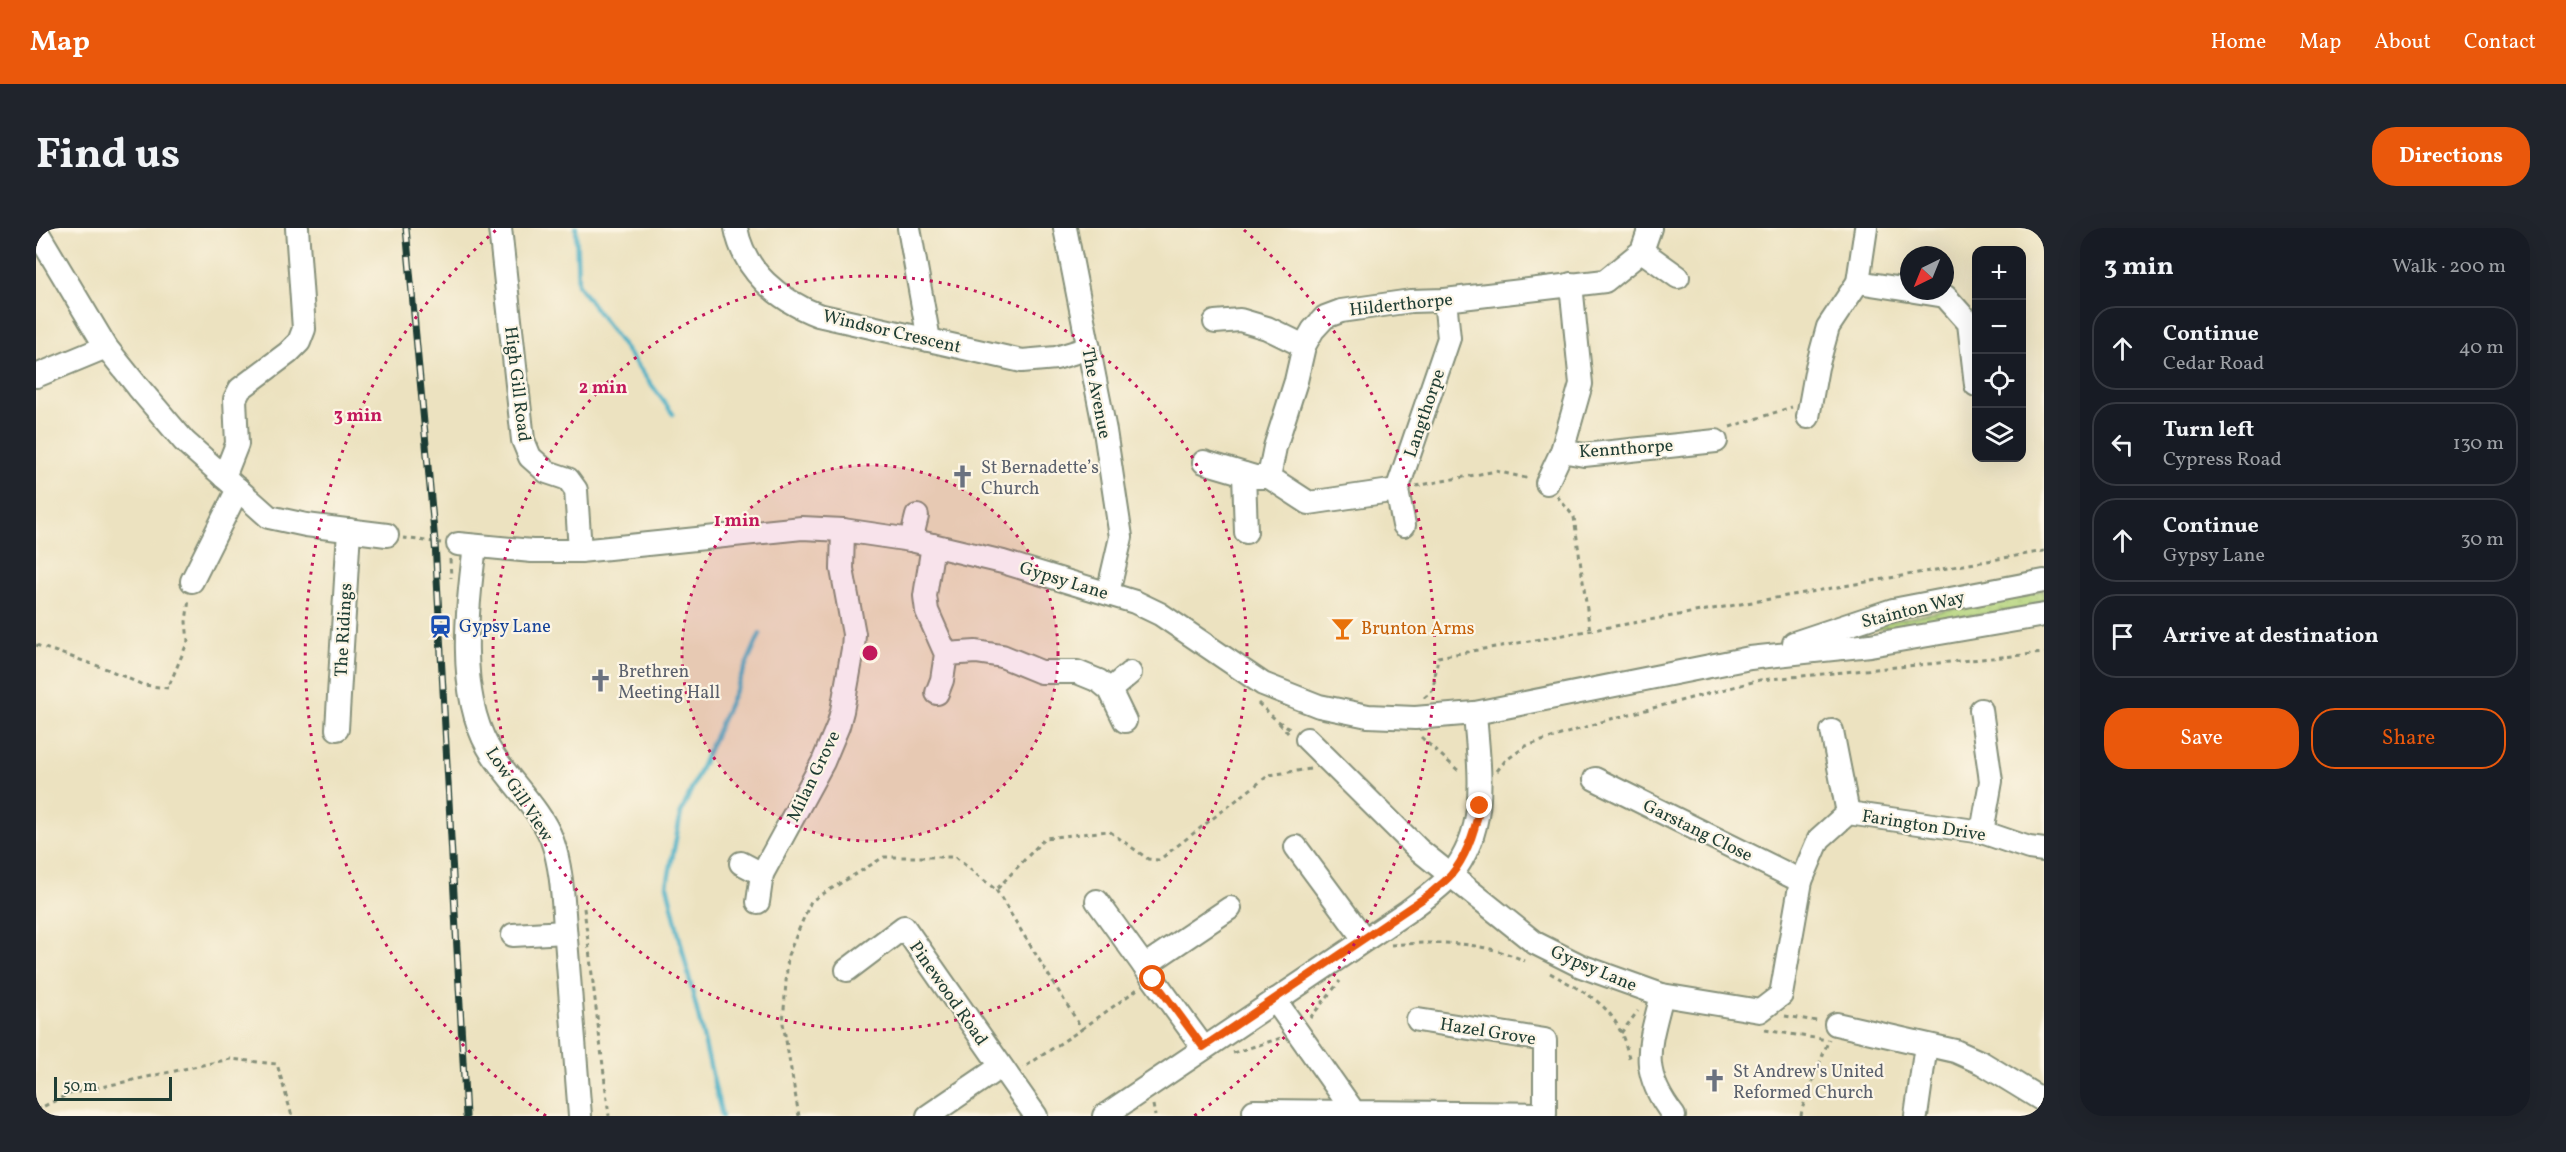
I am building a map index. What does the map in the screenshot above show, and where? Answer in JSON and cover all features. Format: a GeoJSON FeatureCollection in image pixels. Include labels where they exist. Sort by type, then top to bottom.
{"type":"FeatureCollection","features":[{"type":"Feature","properties":{"kind":"street"},"geometry":{"type":"LineString","coordinates":[[192,581],[231,483],[237,444],[235,399],[240,389],[298,342],[304,329],[297,228]]}},
{"type":"Feature","properties":{"kind":"street","name":"High Gill Road"},"geometry":{"type":"LineString","coordinates":[[500,228],[523,440],[530,457],[547,472],[568,479],[576,490],[580,551]]}},
{"type":"Feature","properties":{"kind":"street","name":"Windsor Crescent"},"geometry":{"type":"LineString","coordinates":[[736,228],[752,268],[773,291],[794,306],[818,315],[1022,361],[1056,358],[1089,348]]}},
{"type":"Feature","properties":{"kind":"street"},"geometry":{"type":"LineString","coordinates":[[909,228],[929,340]]}},
{"type":"Feature","properties":{"kind":"street","name":"The Avenue"},"geometry":{"type":"LineString","coordinates":[[1065,228],[1105,431],[1121,537],[1108,593]]}},
{"type":"Feature","properties":{"kind":"street"},"geometry":{"type":"LineString","coordinates":[[1650,228],[1642,251],[1678,277]]}},
{"type":"Feature","properties":{"kind":"street"},"geometry":{"type":"LineString","coordinates":[[1808,417],[1816,367],[1828,327],[1857,282],[1866,228]]}},
{"type":"Feature","properties":{"kind":"street"},"geometry":{"type":"LineString","coordinates":[[36,230],[106,348],[184,441],[269,517],[306,525],[387,535]]}},
{"type":"Feature","properties":{"kind":"street","name":"Hilderthorpe"},"geometry":{"type":"LineString","coordinates":[[1269,477],[1275,447],[1296,381],[1304,346],[1313,330],[1325,317],[1341,310],[1411,301],[1445,300],[1605,281],[1642,251]]}},
{"type":"Feature","properties":{"kind":"street"},"geometry":{"type":"LineString","coordinates":[[1857,282],[1900,289]]}},
{"type":"Feature","properties":{"kind":"street","name":"Kennthorpe"},"geometry":{"type":"LineString","coordinates":[[1570,284],[1581,384],[1563,451],[1584,455],[1716,441]]}},
{"type":"Feature","properties":{"kind":"street","name":"Langthorpe"},"geometry":{"type":"LineString","coordinates":[[1397,490],[1449,338],[1445,300]]}},
{"type":"Feature","properties":{"kind":"street"},"geometry":{"type":"LineString","coordinates":[[1949,300],[1969,323],[1973,354]]}},
{"type":"Feature","properties":{"kind":"street"},"geometry":{"type":"LineString","coordinates":[[1215,322],[1240,320],[1267,328],[1304,346]]}},
{"type":"Feature","properties":{"kind":"street"},"geometry":{"type":"LineString","coordinates":[[36,376],[106,348]]}},
{"type":"Feature","properties":{"kind":"street"},"geometry":{"type":"LineString","coordinates":[[1547,483],[1563,451]]}},
{"type":"Feature","properties":{"kind":"street"},"geometry":{"type":"LineString","coordinates":[[1204,462],[1244,474],[1269,477],[1309,503],[1397,490],[1404,525]]}},
{"type":"Feature","properties":{"kind":"street"},"geometry":{"type":"LineString","coordinates":[[1244,474],[1246,532]]}},
{"type":"Feature","properties":{"kind":"street"},"geometry":{"type":"LineString","coordinates":[[918,516],[927,611],[946,654],[942,680],[937,693]]}},
{"type":"Feature","properties":{"kind":"street","name":"Gypsy Lane"},"geometry":{"type":"LineString","coordinates":[[467,545],[580,551],[802,528],[843,530],[922,542],[1003,562],[1135,602],[1160,614],[1263,684],[1319,706],[1368,716],[1415,718],[1475,713]]}},
{"type":"Feature","properties":{"kind":"street","name":"Milan Grove"},"geometry":{"type":"LineString","coordinates":[[758,902],[762,874],[823,762],[842,711],[854,634],[842,569],[843,530]]}},
{"type":"Feature","properties":{"kind":"street","name":"The Ridings"},"geometry":{"type":"LineString","coordinates":[[338,729],[349,531]]}},
{"type":"Feature","properties":{"kind":"street","name":"Low Gill View"},"geometry":{"type":"LineString","coordinates":[[467,545],[467,629],[474,712],[488,747],[552,838],[561,884],[580,1116]]}},
{"type":"Feature","properties":{"kind":"street","name":"Stainton Way"},"geometry":{"type":"LineString","coordinates":[[1750,658],[1893,610],[2044,581]]}},
{"type":"Feature","properties":{"kind":"street","name":"Stainton Way"},"geometry":{"type":"LineString","coordinates":[[1475,713],[1750,658],[1870,645],[2044,615]]}},
{"type":"Feature","properties":{"kind":"street"},"geometry":{"type":"LineString","coordinates":[[946,654],[976,652],[1002,656],[1041,672],[1077,672],[1099,681],[1110,690],[1125,721]]}},
{"type":"Feature","properties":{"kind":"street"},"geometry":{"type":"LineString","coordinates":[[1110,690],[1130,674]]}},
{"type":"Feature","properties":{"kind":"street"},"geometry":{"type":"LineString","coordinates":[[1982,710],[1991,781],[1982,832]]}},
{"type":"Feature","properties":{"kind":"street"},"geometry":{"type":"LineString","coordinates":[[1104,1116],[1203,1047],[1408,911],[1450,876],[1475,829],[1480,806],[1475,713]]}},
{"type":"Feature","properties":{"kind":"street"},"geometry":{"type":"LineString","coordinates":[[1832,731],[1848,813]]}},
{"type":"Feature","properties":{"kind":"street","name":"Gypsy Lane"},"geometry":{"type":"LineString","coordinates":[[1307,738],[1419,850],[1535,943],[1660,1003],[1757,1020]]}},
{"type":"Feature","properties":{"kind":"street","name":"Garstang Close"},"geometry":{"type":"LineString","coordinates":[[1594,779],[1801,881]]}},
{"type":"Feature","properties":{"kind":"street","name":"Farington Drive"},"geometry":{"type":"LineString","coordinates":[[1757,1020],[1781,995],[1801,881],[1819,839],[1848,813],[1982,832],[2029,848],[2044,850]]}},
{"type":"Feature","properties":{"kind":"street"},"geometry":{"type":"LineString","coordinates":[[1296,847],[1364,939]]}},
{"type":"Feature","properties":{"kind":"street"},"geometry":{"type":"LineString","coordinates":[[741,863],[762,874]]}},
{"type":"Feature","properties":{"kind":"street"},"geometry":{"type":"LineString","coordinates":[[1097,901],[1203,1047]]}},
{"type":"Feature","properties":{"kind":"street"},"geometry":{"type":"LineString","coordinates":[[1148,973],[1230,908]]}},
{"type":"Feature","properties":{"kind":"street","name":"Pinewood Road"},"geometry":{"type":"LineString","coordinates":[[847,969],[904,927],[1036,1116]]}},
{"type":"Feature","properties":{"kind":"street"},"geometry":{"type":"LineString","coordinates":[[513,935],[565,932]]}},
{"type":"Feature","properties":{"kind":"street"},"geometry":{"type":"LineString","coordinates":[[1275,1000],[1354,1112]]}},
{"type":"Feature","properties":{"kind":"street"},"geometry":{"type":"LineString","coordinates":[[1660,1003],[1650,1040],[1648,1067],[1659,1097],[1674,1116]]}},
{"type":"Feature","properties":{"kind":"street","name":"Hazel Grove"},"geometry":{"type":"LineString","coordinates":[[1254,1111],[1545,1114],[1545,1040],[1418,1020]]}},
{"type":"Feature","properties":{"kind":"street"},"geometry":{"type":"LineString","coordinates":[[1834,1033],[1955,1051],[1982,1063],[2044,1101]]}},
{"type":"Feature","properties":{"kind":"street"},"geometry":{"type":"LineString","coordinates":[[1916,1116],[1926,1045]]}},
{"type":"Feature","properties":{"kind":"street"},"geometry":{"type":"LineString","coordinates":[[928,1116],[1005,1073]]}},
{"type":"Feature","properties":{"kind":"path"},"geometry":{"type":"LineString","coordinates":[[1716,441],[1716,432],[1793,406],[1808,417]]}},
{"type":"Feature","properties":{"kind":"path"},"geometry":{"type":"LineString","coordinates":[[1397,490],[1496,471],[1547,483],[1574,517],[1590,631]]}},
{"type":"Feature","properties":{"kind":"path"},"geometry":{"type":"LineString","coordinates":[[387,535],[467,545]]}},
{"type":"Feature","properties":{"kind":"path"},"geometry":{"type":"LineString","coordinates":[[2044,551],[1438,657],[1433,690],[1426,698],[1413,699],[1416,733],[1465,776],[1493,776],[1505,761],[1526,746],[1611,719],[1760,680],[2044,653]]}},
{"type":"Feature","properties":{"kind":"path"},"geometry":{"type":"LineString","coordinates":[[36,645],[107,669],[143,685],[168,688],[188,641],[186,622],[192,581]]}},
{"type":"Feature","properties":{"kind":"path"},"geometry":{"type":"LineString","coordinates":[[1257,702],[1276,720],[1307,738]]}},
{"type":"Feature","properties":{"kind":"path"},"geometry":{"type":"LineString","coordinates":[[996,890],[1045,838],[1109,831],[1148,859],[1159,860],[1269,775],[1318,768],[1329,761]]}},
{"type":"Feature","properties":{"kind":"path"},"geometry":{"type":"LineString","coordinates":[[799,1116],[783,1023],[788,955],[811,901],[884,857],[955,857],[996,890],[1082,1029]]}},
{"type":"Feature","properties":{"kind":"path"},"geometry":{"type":"LineString","coordinates":[[583,897],[609,1116]]}},
{"type":"Feature","properties":{"kind":"path"},"geometry":{"type":"LineString","coordinates":[[1364,939],[1384,945],[1467,943],[1503,951],[1531,964]]}},
{"type":"Feature","properties":{"kind":"path"},"geometry":{"type":"LineString","coordinates":[[1005,1073],[1082,1029],[1148,973]]}},
{"type":"Feature","properties":{"kind":"path"},"geometry":{"type":"LineString","coordinates":[[1550,973],[1605,1007],[1621,1033],[1631,1071]]}},
{"type":"Feature","properties":{"kind":"path"},"geometry":{"type":"LineString","coordinates":[[1233,1053],[1298,1032],[1341,980]]}},
{"type":"Feature","properties":{"kind":"path"},"geometry":{"type":"LineString","coordinates":[[1621,1033],[1642,1005],[1660,1003]]}},
{"type":"Feature","properties":{"kind":"path"},"geometry":{"type":"LineString","coordinates":[[1757,1020],[1834,1033]]}},
{"type":"Feature","properties":{"kind":"path"},"geometry":{"type":"LineString","coordinates":[[1757,1020],[1834,1033]]}},
{"type":"Feature","properties":{"kind":"path"},"geometry":{"type":"LineString","coordinates":[[1801,1116],[1834,1033]]}},
{"type":"Feature","properties":{"kind":"path"},"geometry":{"type":"LineString","coordinates":[[36,1110],[69,1094],[230,1059],[277,1064],[292,1116]]}},
{"type":"Feature","properties":{"kind":"path"},"geometry":{"type":"LineString","coordinates":[[1143,1110],[1152,1103]]}},
{"type":"Feature","properties":{"kind":"green space"},"geometry":{"type":"Polygon","coordinates":[[[2044,590],[2044,606],[1862,631],[1863,627],[2044,590]]]}},
{"type":"Feature","properties":{"kind":"waterway"},"geometry":{"type":"LineString","coordinates":[[576,228],[578,285],[673,414]]}},
{"type":"Feature","properties":{"kind":"waterway"},"geometry":{"type":"LineString","coordinates":[[722,1116],[667,885],[681,813],[760,634]]}},
{"type":"Feature","properties":{"kind":"railway"},"geometry":{"type":"LineString","coordinates":[[406,228],[435,542],[466,1116]]}},
{"type":"Feature","properties":{"kind":"place","name":"St Bernadette’s Church"},"geometry":{"type":"Point","coordinates":[963,477]}},
{"type":"Feature","properties":{"kind":"place","name":"Gypsy Lane"},"geometry":{"type":"Point","coordinates":[441,626]}},
{"type":"Feature","properties":{"kind":"place","name":"Brunton Arms"},"geometry":{"type":"Point","coordinates":[1343,628]}},
{"type":"Feature","properties":{"kind":"place","name":"Brethren Meeting Hall"},"geometry":{"type":"Point","coordinates":[600,681]}},
{"type":"Feature","properties":{"kind":"place","name":"St Andrew's United Reformed Church"},"geometry":{"type":"Point","coordinates":[1715,1081]}},
{"type":"Feature","properties":{"kind":"route"},"geometry":{"type":"LineString","coordinates":[[1153,979],[1203,1047],[1408,911],[1430,894],[1450,876],[1464,853],[1475,829],[1480,806]]}}]}
